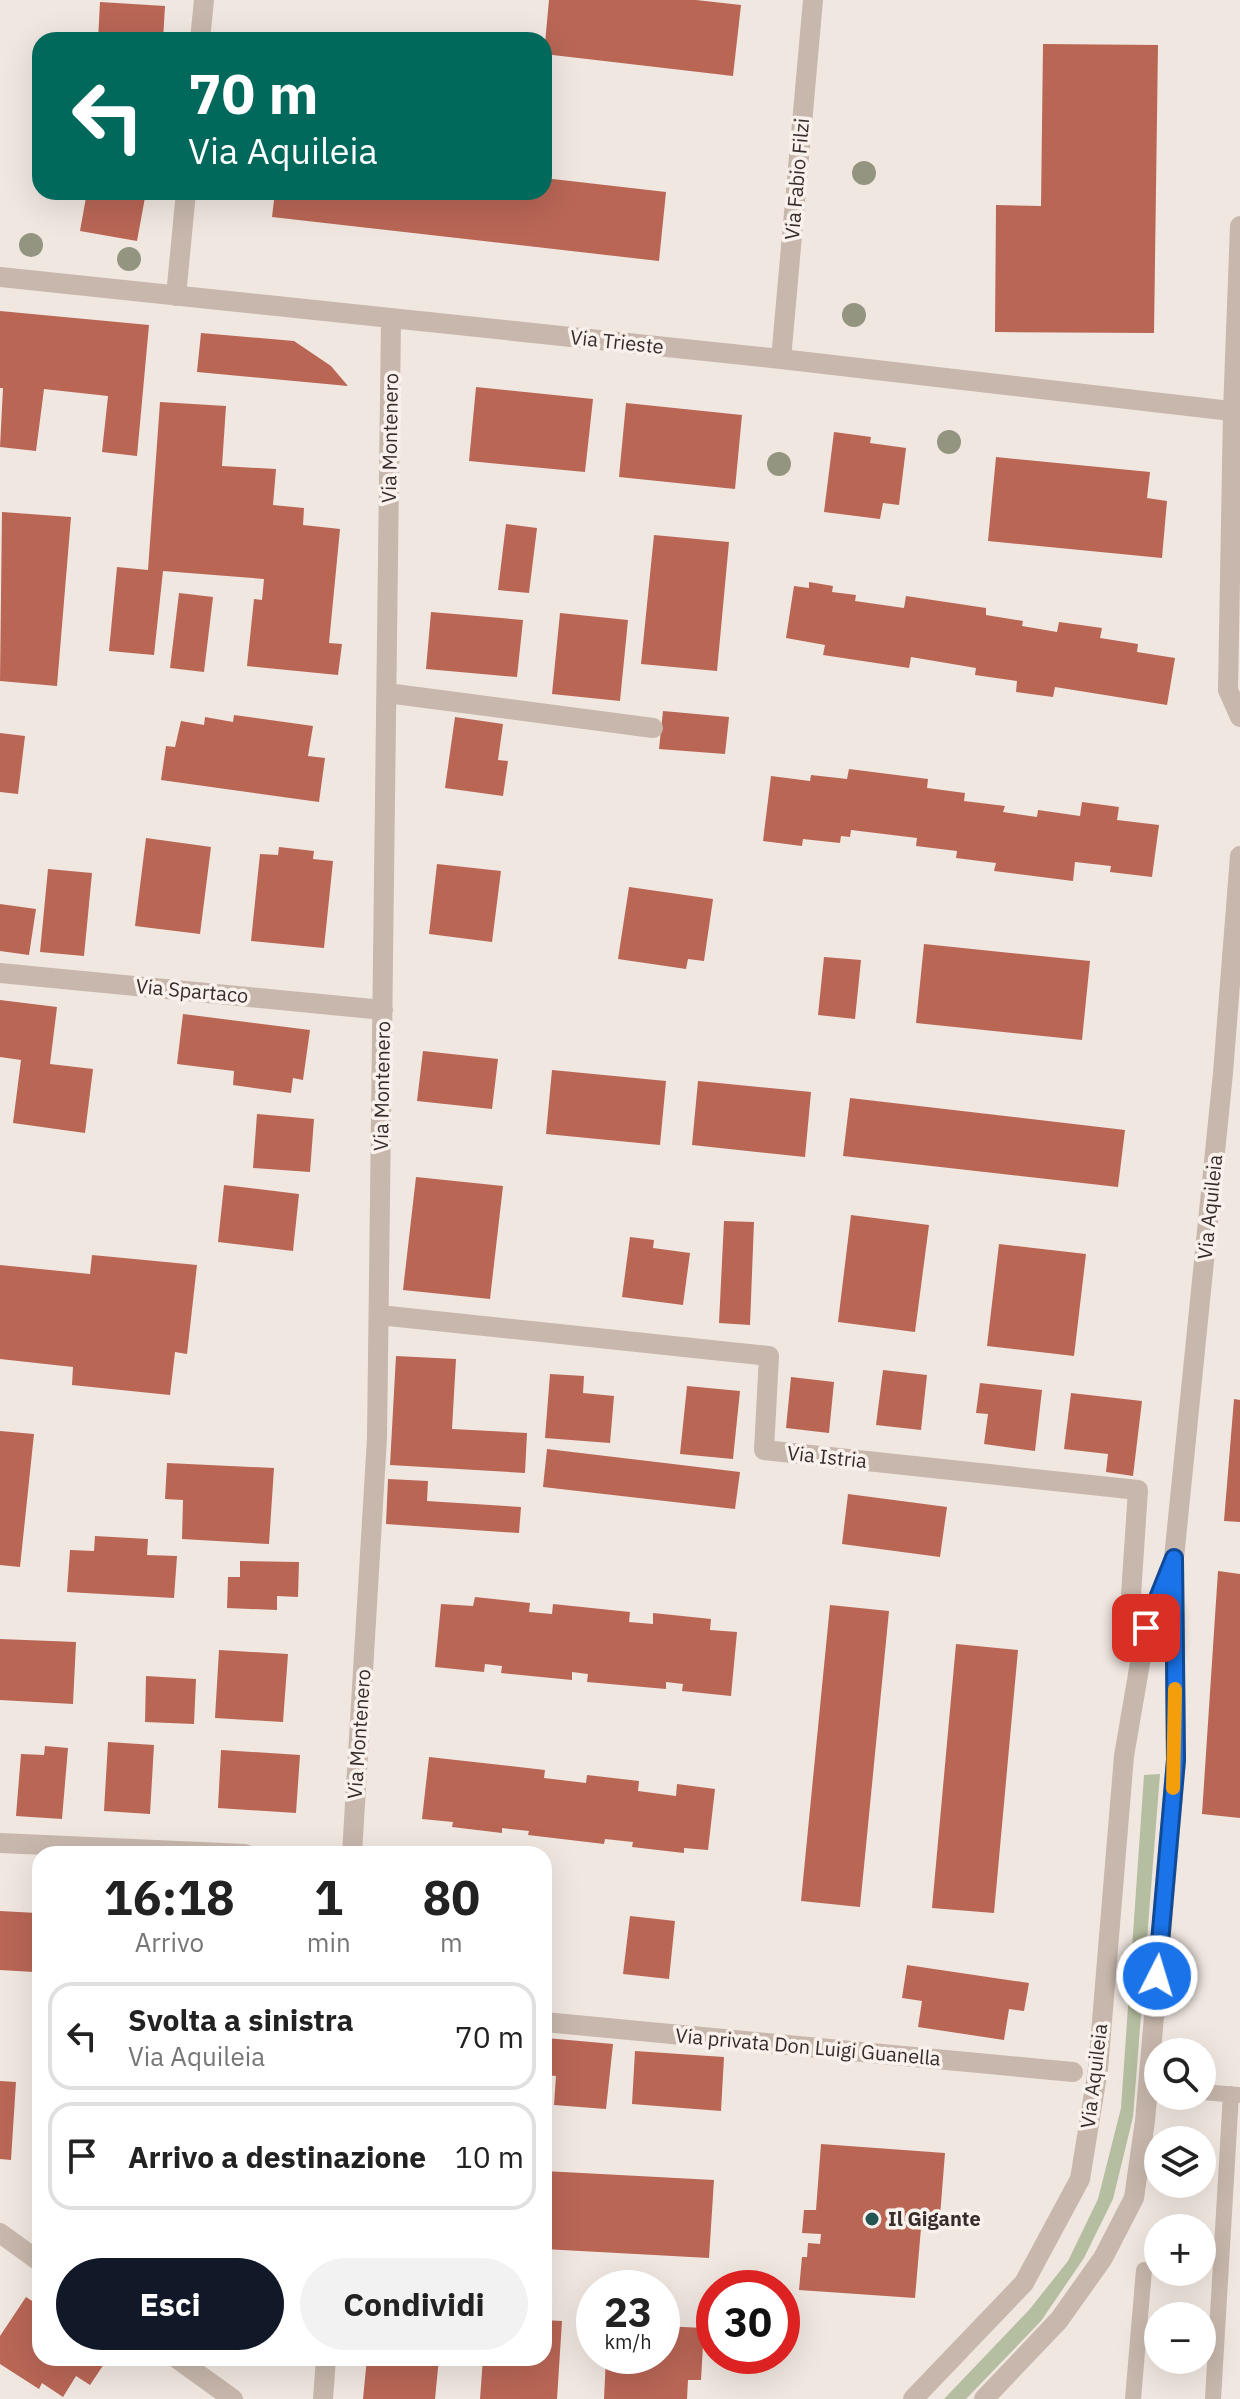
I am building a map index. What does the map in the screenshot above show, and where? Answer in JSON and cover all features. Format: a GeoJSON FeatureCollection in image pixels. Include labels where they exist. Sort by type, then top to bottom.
{"type":"FeatureCollection","features":[{"type":"Feature","properties":{"kind":"street"},"geometry":{"type":"LineString","coordinates":[[201,32],[204,0]]}},
{"type":"Feature","properties":{"kind":"street","name":"Via Fabio Filzi"},"geometry":{"type":"LineString","coordinates":[[781,359],[813,0]]}},
{"type":"Feature","properties":{"kind":"street"},"geometry":{"type":"LineString","coordinates":[[176,296],[185,200]]}},
{"type":"Feature","properties":{"kind":"street"},"geometry":{"type":"LineString","coordinates":[[1240,226],[1228,690],[1240,717]]}},
{"type":"Feature","properties":{"kind":"street","name":"Via Trieste"},"geometry":{"type":"LineString","coordinates":[[0,277],[781,359],[1236,412]]}},
{"type":"Feature","properties":{"kind":"street","name":"Via Montenero"},"geometry":{"type":"LineString","coordinates":[[352,1846],[377,1438],[391,318]]}},
{"type":"Feature","properties":{"kind":"street"},"geometry":{"type":"LineString","coordinates":[[387,693],[653,728]]}},
{"type":"Feature","properties":{"kind":"street","name":"Via Aquileia"},"geometry":{"type":"LineString","coordinates":[[1157,2038],[1176,1760],[1174,1558],[1223,1073],[1240,856]]}},
{"type":"Feature","properties":{"kind":"street","name":"Via Spartaco"},"geometry":{"type":"LineString","coordinates":[[0,973],[383,1010]]}},
{"type":"Feature","properties":{"kind":"street","name":"Via Istria"},"geometry":{"type":"LineString","coordinates":[[379,1315],[769,1356],[764,1450],[1138,1490],[1131,1595],[1146,1628]]}},
{"type":"Feature","properties":{"kind":"street","name":"Via Aquileia"},"geometry":{"type":"LineString","coordinates":[[913,2399],[1024,2283],[1080,2179],[1098,2069],[1124,1756],[1146,1628],[1174,1558]]}},
{"type":"Feature","properties":{"kind":"street"},"geometry":{"type":"LineString","coordinates":[[0,1843],[67,1846]]}},
{"type":"Feature","properties":{"kind":"street","name":"Via privata Don Luigi Guanella"},"geometry":{"type":"LineString","coordinates":[[552,2023],[1073,2072]]}},
{"type":"Feature","properties":{"kind":"street","name":"Via Aquileia"},"geometry":{"type":"LineString","coordinates":[[984,2399],[1059,2320],[1103,2258],[1134,2198],[1149,2110]]}},
{"type":"Feature","properties":{"kind":"street"},"geometry":{"type":"LineString","coordinates":[[0,2233],[32,2256]]}},
{"type":"Feature","properties":{"kind":"street"},"geometry":{"type":"LineString","coordinates":[[187,2366],[233,2399]]}},
{"type":"Feature","properties":{"kind":"street"},"geometry":{"type":"LineString","coordinates":[[323,2399],[325,2366]]}},
{"type":"Feature","properties":{"kind":"lane"},"geometry":{"type":"LineString","coordinates":[[1213,2399],[1235,2094]]}},
{"type":"Feature","properties":{"kind":"lane"},"geometry":{"type":"LineString","coordinates":[[1133,2399],[1144,2270]]}},
{"type":"Feature","properties":{"kind":"green space"},"geometry":{"type":"Polygon","coordinates":[[[1160,1774],[1133,2117],[1113,2199],[1084,2258],[1041,2321],[966,2399],[944,2399],[1029,2310],[1068,2261],[1098,2199],[1121,2108],[1144,1775],[1160,1774]]]}},
{"type":"Feature","properties":{"kind":"building"},"geometry":{"type":"Polygon","coordinates":[[[549,0],[696,0],[741,5],[733,76],[552,55],[552,32],[546,32],[549,0]]]}},
{"type":"Feature","properties":{"kind":"building"},"geometry":{"type":"Polygon","coordinates":[[[100,2],[165,6],[163,32],[98,32],[100,2]]]}},
{"type":"Feature","properties":{"kind":"building"},"geometry":{"type":"Polygon","coordinates":[[[1043,44],[1158,45],[1154,333],[995,332],[996,205],[1041,206],[1043,44]]]}},
{"type":"Feature","properties":{"kind":"building"},"geometry":{"type":"Polygon","coordinates":[[[552,179],[666,192],[659,261],[272,217],[274,200],[552,200],[552,179]]]}},
{"type":"Feature","properties":{"kind":"building"},"geometry":{"type":"Polygon","coordinates":[[[86,200],[145,200],[137,241],[80,231],[86,200]]]}},
{"type":"Feature","properties":{"kind":"building"},"geometry":{"type":"Polygon","coordinates":[[[0,311],[149,325],[137,456],[102,452],[108,396],[44,389],[36,451],[0,447],[3,388],[0,388],[0,311]]]}},
{"type":"Feature","properties":{"kind":"building"},"geometry":{"type":"Polygon","coordinates":[[[201,333],[294,341],[331,366],[348,386],[197,372],[201,333]]]}},
{"type":"Feature","properties":{"kind":"building"},"geometry":{"type":"Polygon","coordinates":[[[476,387],[593,399],[585,472],[469,461],[476,387]]]}},
{"type":"Feature","properties":{"kind":"building"},"geometry":{"type":"Polygon","coordinates":[[[160,402],[226,406],[222,466],[276,469],[273,505],[304,508],[303,525],[340,529],[329,643],[342,644],[338,675],[247,666],[254,599],[262,600],[264,579],[163,571],[154,655],[109,651],[117,567],[148,570],[160,402]]]}},
{"type":"Feature","properties":{"kind":"building"},"geometry":{"type":"Polygon","coordinates":[[[626,403],[742,415],[735,489],[619,477],[626,403]]]}},
{"type":"Feature","properties":{"kind":"building"},"geometry":{"type":"Polygon","coordinates":[[[834,432],[871,437],[870,443],[906,448],[899,505],[883,503],[880,519],[824,512],[834,432]]]}},
{"type":"Feature","properties":{"kind":"building"},"geometry":{"type":"Polygon","coordinates":[[[996,457],[1150,472],[1147,498],[1167,501],[1162,558],[988,541],[996,457]]]}},
{"type":"Feature","properties":{"kind":"building"},"geometry":{"type":"Polygon","coordinates":[[[2,512],[71,517],[57,686],[0,681],[2,512]]]}},
{"type":"Feature","properties":{"kind":"building"},"geometry":{"type":"Polygon","coordinates":[[[506,524],[537,528],[529,593],[498,590],[506,524]]]}},
{"type":"Feature","properties":{"kind":"building"},"geometry":{"type":"Polygon","coordinates":[[[654,535],[729,542],[717,671],[641,664],[654,535]]]}},
{"type":"Feature","properties":{"kind":"building"},"geometry":{"type":"Polygon","coordinates":[[[809,582],[833,586],[832,592],[856,595],[855,601],[904,608],[906,596],[986,608],[986,615],[1023,621],[1022,626],[1057,632],[1059,622],[1102,628],[1100,638],[1138,644],[1137,652],[1175,658],[1167,705],[1055,687],[1053,697],[1016,692],[1017,681],[975,675],[976,668],[911,657],[909,668],[823,655],[825,645],[786,638],[794,586],[809,588],[809,582]]]}},
{"type":"Feature","properties":{"kind":"building"},"geometry":{"type":"Polygon","coordinates":[[[179,593],[213,597],[204,672],[170,668],[179,593]]]}},
{"type":"Feature","properties":{"kind":"building"},"geometry":{"type":"Polygon","coordinates":[[[431,612],[523,620],[517,677],[426,669],[431,612]]]}},
{"type":"Feature","properties":{"kind":"building"},"geometry":{"type":"Polygon","coordinates":[[[560,613],[628,620],[620,701],[552,694],[560,613]]]}},
{"type":"Feature","properties":{"kind":"building"},"geometry":{"type":"Polygon","coordinates":[[[663,711],[729,717],[725,754],[659,749],[663,711]]]}},
{"type":"Feature","properties":{"kind":"building"},"geometry":{"type":"Polygon","coordinates":[[[234,715],[313,726],[308,756],[325,758],[319,802],[161,780],[166,746],[175,747],[181,721],[204,725],[205,717],[233,722],[234,715]]]}},
{"type":"Feature","properties":{"kind":"building"},"geometry":{"type":"Polygon","coordinates":[[[455,717],[503,724],[498,760],[508,761],[503,796],[445,788],[455,717]]]}},
{"type":"Feature","properties":{"kind":"building"},"geometry":{"type":"Polygon","coordinates":[[[0,733],[25,736],[18,794],[0,792],[0,733]]]}},
{"type":"Feature","properties":{"kind":"building"},"geometry":{"type":"Polygon","coordinates":[[[849,769],[928,779],[927,788],[965,793],[964,801],[1005,806],[1003,812],[1037,817],[1038,810],[1080,816],[1082,802],[1119,807],[1117,820],[1159,825],[1152,877],[1110,872],[1111,866],[1075,862],[1073,881],[994,871],[996,863],[956,858],[957,851],[916,846],[917,838],[851,830],[850,837],[841,836],[840,843],[803,839],[802,846],[763,841],[771,776],[810,781],[811,775],[847,779],[849,769]]]}},
{"type":"Feature","properties":{"kind":"building"},"geometry":{"type":"Polygon","coordinates":[[[146,838],[211,847],[200,934],[135,926],[146,838]]]}},
{"type":"Feature","properties":{"kind":"building"},"geometry":{"type":"Polygon","coordinates":[[[279,847],[314,851],[313,859],[333,861],[324,948],[251,941],[260,854],[278,855],[279,847]]]}},
{"type":"Feature","properties":{"kind":"building"},"geometry":{"type":"Polygon","coordinates":[[[437,864],[501,871],[492,942],[429,934],[437,864]]]}},
{"type":"Feature","properties":{"kind":"building"},"geometry":{"type":"Polygon","coordinates":[[[48,869],[92,873],[84,956],[40,952],[48,869]]]}},
{"type":"Feature","properties":{"kind":"building"},"geometry":{"type":"Polygon","coordinates":[[[629,887],[713,899],[704,961],[688,959],[686,969],[618,959],[629,887]]]}},
{"type":"Feature","properties":{"kind":"building"},"geometry":{"type":"Polygon","coordinates":[[[0,904],[36,909],[29,955],[0,951],[0,904]]]}},
{"type":"Feature","properties":{"kind":"building"},"geometry":{"type":"Polygon","coordinates":[[[924,944],[1090,961],[1082,1040],[916,1023],[924,944]]]}},
{"type":"Feature","properties":{"kind":"building"},"geometry":{"type":"Polygon","coordinates":[[[824,957],[861,960],[855,1019],[818,1015],[824,957]]]}},
{"type":"Feature","properties":{"kind":"building"},"geometry":{"type":"Polygon","coordinates":[[[0,1000],[57,1007],[50,1064],[93,1069],[85,1133],[13,1123],[21,1060],[0,1057],[0,1000]]]}},
{"type":"Feature","properties":{"kind":"building"},"geometry":{"type":"Polygon","coordinates":[[[183,1014],[310,1030],[303,1080],[293,1078],[291,1093],[233,1085],[234,1071],[177,1064],[183,1014]]]}},
{"type":"Feature","properties":{"kind":"building"},"geometry":{"type":"Polygon","coordinates":[[[423,1051],[498,1059],[492,1109],[417,1101],[423,1051]]]}},
{"type":"Feature","properties":{"kind":"building"},"geometry":{"type":"Polygon","coordinates":[[[552,1070],[666,1081],[660,1145],[546,1134],[552,1070]]]}},
{"type":"Feature","properties":{"kind":"building"},"geometry":{"type":"Polygon","coordinates":[[[698,1081],[811,1092],[805,1157],[692,1145],[698,1081]]]}},
{"type":"Feature","properties":{"kind":"building"},"geometry":{"type":"Polygon","coordinates":[[[850,1098],[1125,1130],[1118,1187],[843,1156],[850,1098]]]}},
{"type":"Feature","properties":{"kind":"building"},"geometry":{"type":"Polygon","coordinates":[[[257,1114],[314,1119],[310,1172],[253,1168],[257,1114]]]}},
{"type":"Feature","properties":{"kind":"building"},"geometry":{"type":"Polygon","coordinates":[[[416,1177],[503,1186],[490,1299],[403,1290],[416,1177]]]}},
{"type":"Feature","properties":{"kind":"building"},"geometry":{"type":"Polygon","coordinates":[[[224,1185],[299,1194],[293,1251],[218,1242],[224,1185]]]}},
{"type":"Feature","properties":{"kind":"building"},"geometry":{"type":"Polygon","coordinates":[[[851,1215],[929,1225],[915,1332],[838,1322],[851,1215]]]}},
{"type":"Feature","properties":{"kind":"building"},"geometry":{"type":"Polygon","coordinates":[[[724,1221],[754,1222],[750,1325],[719,1323],[724,1221]]]}},
{"type":"Feature","properties":{"kind":"building"},"geometry":{"type":"Polygon","coordinates":[[[630,1237],[654,1240],[653,1248],[690,1253],[683,1305],[622,1297],[630,1237]]]}},
{"type":"Feature","properties":{"kind":"building"},"geometry":{"type":"Polygon","coordinates":[[[999,1244],[1086,1254],[1074,1356],[987,1346],[999,1244]]]}},
{"type":"Feature","properties":{"kind":"building"},"geometry":{"type":"Polygon","coordinates":[[[92,1255],[197,1265],[187,1354],[175,1352],[170,1395],[72,1385],[73,1367],[0,1359],[0,1265],[90,1274],[92,1255]]]}},
{"type":"Feature","properties":{"kind":"building"},"geometry":{"type":"Polygon","coordinates":[[[396,1356],[456,1359],[452,1429],[527,1433],[525,1473],[390,1465],[396,1356]]]}},
{"type":"Feature","properties":{"kind":"building"},"geometry":{"type":"Polygon","coordinates":[[[883,1370],[927,1375],[921,1430],[876,1425],[883,1370]]]}},
{"type":"Feature","properties":{"kind":"building"},"geometry":{"type":"Polygon","coordinates":[[[550,1374],[584,1376],[583,1393],[614,1396],[610,1443],[545,1438],[550,1374]]]}},
{"type":"Feature","properties":{"kind":"building"},"geometry":{"type":"Polygon","coordinates":[[[791,1377],[834,1382],[829,1433],[786,1428],[791,1377]]]}},
{"type":"Feature","properties":{"kind":"building"},"geometry":{"type":"Polygon","coordinates":[[[980,1383],[1042,1390],[1035,1451],[984,1444],[988,1414],[976,1413],[980,1383]]]}},
{"type":"Feature","properties":{"kind":"building"},"geometry":{"type":"Polygon","coordinates":[[[687,1386],[740,1391],[733,1459],[680,1454],[687,1386]]]}},
{"type":"Feature","properties":{"kind":"building"},"geometry":{"type":"Polygon","coordinates":[[[1071,1393],[1142,1401],[1133,1476],[1106,1472],[1108,1454],[1064,1449],[1071,1393]]]}},
{"type":"Feature","properties":{"kind":"building"},"geometry":{"type":"Polygon","coordinates":[[[1234,1399],[1240,1400],[1240,1522],[1224,1521],[1234,1399]]]}},
{"type":"Feature","properties":{"kind":"building"},"geometry":{"type":"Polygon","coordinates":[[[0,1431],[34,1434],[20,1567],[0,1565],[0,1431]]]}},
{"type":"Feature","properties":{"kind":"building"},"geometry":{"type":"Polygon","coordinates":[[[547,1449],[740,1472],[735,1509],[543,1487],[547,1449]]]}},
{"type":"Feature","properties":{"kind":"building"},"geometry":{"type":"Polygon","coordinates":[[[167,1463],[274,1468],[269,1544],[182,1539],[183,1500],[165,1499],[167,1463]]]}},
{"type":"Feature","properties":{"kind":"building"},"geometry":{"type":"Polygon","coordinates":[[[388,1479],[428,1481],[427,1501],[521,1507],[519,1533],[386,1524],[388,1479]]]}},
{"type":"Feature","properties":{"kind":"building"},"geometry":{"type":"Polygon","coordinates":[[[848,1494],[947,1507],[940,1557],[842,1544],[848,1494]]]}},
{"type":"Feature","properties":{"kind":"building"},"geometry":{"type":"Polygon","coordinates":[[[95,1536],[148,1539],[147,1555],[177,1556],[174,1598],[67,1592],[70,1550],[94,1551],[95,1536]]]}},
{"type":"Feature","properties":{"kind":"building"},"geometry":{"type":"Polygon","coordinates":[[[240,1561],[299,1562],[298,1597],[277,1596],[277,1610],[227,1608],[228,1577],[240,1577],[240,1561]]]}},
{"type":"Feature","properties":{"kind":"building"},"geometry":{"type":"Polygon","coordinates":[[[1218,1571],[1240,1574],[1240,1818],[1202,1814],[1218,1571]]]}},
{"type":"Feature","properties":{"kind":"building"},"geometry":{"type":"Polygon","coordinates":[[[475,1597],[530,1603],[529,1612],[552,1614],[553,1604],[630,1612],[629,1622],[653,1624],[653,1613],[711,1619],[710,1630],[737,1632],[731,1696],[682,1691],[683,1684],[666,1682],[666,1689],[587,1682],[588,1674],[572,1672],[572,1680],[501,1673],[502,1666],[485,1664],[484,1672],[435,1667],[441,1604],[473,1606],[475,1597]]]}},
{"type":"Feature","properties":{"kind":"building"},"geometry":{"type":"Polygon","coordinates":[[[830,1605],[889,1611],[860,1907],[801,1901],[830,1605]]]}},
{"type":"Feature","properties":{"kind":"building"},"geometry":{"type":"Polygon","coordinates":[[[0,1639],[76,1642],[73,1704],[0,1700],[0,1639]]]}},
{"type":"Feature","properties":{"kind":"building"},"geometry":{"type":"Polygon","coordinates":[[[956,1644],[1018,1650],[994,1913],[932,1908],[956,1644]]]}},
{"type":"Feature","properties":{"kind":"building"},"geometry":{"type":"Polygon","coordinates":[[[219,1650],[288,1654],[283,1722],[215,1718],[219,1650]]]}},
{"type":"Feature","properties":{"kind":"building"},"geometry":{"type":"Polygon","coordinates":[[[146,1676],[196,1679],[194,1724],[145,1722],[146,1676]]]}},
{"type":"Feature","properties":{"kind":"building"},"geometry":{"type":"Polygon","coordinates":[[[108,1742],[154,1745],[150,1814],[104,1811],[108,1742]]]}},
{"type":"Feature","properties":{"kind":"building"},"geometry":{"type":"Polygon","coordinates":[[[45,1746],[68,1748],[62,1819],[16,1816],[21,1754],[44,1755],[45,1746]]]}},
{"type":"Feature","properties":{"kind":"building"},"geometry":{"type":"Polygon","coordinates":[[[221,1750],[300,1755],[296,1813],[218,1808],[221,1750]]]}},
{"type":"Feature","properties":{"kind":"building"},"geometry":{"type":"Polygon","coordinates":[[[429,1757],[545,1770],[544,1778],[586,1783],[587,1775],[639,1781],[638,1791],[676,1796],[677,1784],[715,1789],[708,1850],[684,1848],[684,1853],[632,1847],[633,1842],[605,1839],[604,1844],[528,1835],[529,1831],[502,1828],[502,1833],[452,1827],[453,1822],[422,1819],[429,1757]]]}},
{"type":"Feature","properties":{"kind":"building"},"geometry":{"type":"Polygon","coordinates":[[[0,1911],[32,1913],[32,1972],[0,1970],[0,1911]]]}},
{"type":"Feature","properties":{"kind":"building"},"geometry":{"type":"Polygon","coordinates":[[[630,1916],[675,1921],[669,1979],[623,1974],[630,1916]]]}},
{"type":"Feature","properties":{"kind":"building"},"geometry":{"type":"Polygon","coordinates":[[[907,1965],[1029,1983],[1024,2011],[1009,2009],[1004,2040],[918,2027],[922,2001],[902,1998],[907,1965]]]}},
{"type":"Feature","properties":{"kind":"building"},"geometry":{"type":"Polygon","coordinates":[[[552,2039],[613,2044],[606,2109],[554,2105],[556,2076],[552,2076],[552,2039]]]}},
{"type":"Feature","properties":{"kind":"building"},"geometry":{"type":"Polygon","coordinates":[[[635,2051],[724,2057],[721,2111],[632,2104],[635,2051]]]}},
{"type":"Feature","properties":{"kind":"building"},"geometry":{"type":"Polygon","coordinates":[[[0,2081],[16,2082],[11,2160],[0,2159],[0,2081]]]}},
{"type":"Feature","properties":{"kind":"building","name":"Il Gigante"},"geometry":{"type":"Polygon","coordinates":[[[821,2144],[945,2153],[939,2229],[921,2228],[915,2298],[800,2290],[802,2257],[807,2257],[808,2243],[820,2244],[821,2234],[802,2233],[804,2210],[816,2210],[821,2144]]]}},
{"type":"Feature","properties":{"kind":"building"},"geometry":{"type":"Polygon","coordinates":[[[552,2171],[714,2180],[709,2258],[552,2249],[552,2171]]]}},
{"type":"Feature","properties":{"kind":"building"},"geometry":{"type":"Polygon","coordinates":[[[26,2297],[32,2301],[32,2366],[103,2366],[90,2385],[76,2376],[63,2397],[42,2383],[39,2389],[0,2364],[0,2336],[26,2297]]]}},
{"type":"Feature","properties":{"kind":"building"},"geometry":{"type":"Polygon","coordinates":[[[552,2320],[562,2321],[557,2399],[480,2399],[482,2366],[552,2366],[552,2320]]]}},
{"type":"Feature","properties":{"kind":"building"},"geometry":{"type":"Polygon","coordinates":[[[680,2327],[696,2328],[696,2374],[701,2374],[701,2380],[688,2380],[687,2399],[604,2399],[605,2374],[680,2374],[680,2327]]]}},
{"type":"Feature","properties":{"kind":"building"},"geometry":{"type":"Polygon","coordinates":[[[366,2366],[438,2366],[435,2399],[363,2399],[366,2366]]]}},
{"type":"Feature","properties":{"kind":"slow traffic"},"geometry":{"type":"LineString","coordinates":[[1173,1788],[1176,1760],[1175,1689]]}},
{"type":"Feature","properties":{"kind":"place","name":"Il Gigante"},"geometry":{"type":"Point","coordinates":[872,2219]}},
{"type":"Feature","properties":{"kind":"route"},"geometry":{"type":"LineString","coordinates":[[1146,1628],[1174,1558],[1176,1760],[1157,1976]]}}]}
